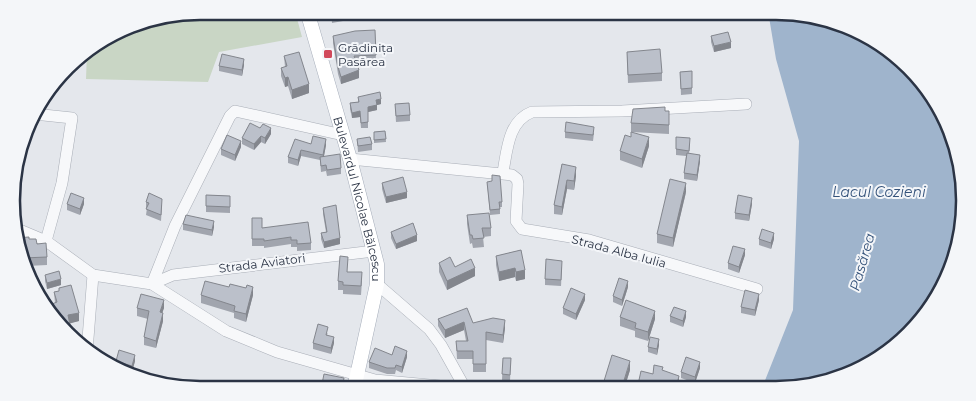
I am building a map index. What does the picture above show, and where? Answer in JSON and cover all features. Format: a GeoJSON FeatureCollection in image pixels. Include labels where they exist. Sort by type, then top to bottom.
{"type":"FeatureCollection","features":[{"type":"Feature","properties":{"kind":"main road","name":"Bulevardul Nicolae Bălcescu"},"geometry":{"type":"LineString","coordinates":[[311,20],[350,158],[374,251],[377,284],[356,381]]}},
{"type":"Feature","properties":{"kind":"street"},"geometry":{"type":"LineString","coordinates":[[350,158],[503,172],[509,140],[514,128],[520,119],[532,112],[622,111],[746,104]]}},
{"type":"Feature","properties":{"kind":"street"},"geometry":{"type":"LineString","coordinates":[[152,284],[174,226],[234,111],[343,136]]}},
{"type":"Feature","properties":{"kind":"street"},"geometry":{"type":"LineString","coordinates":[[42,115],[72,118],[62,183],[46,241]]}},
{"type":"Feature","properties":{"kind":"street","name":"Strada Alba Iulia"},"geometry":{"type":"LineString","coordinates":[[503,172],[512,174],[517,179],[516,221],[522,229],[589,240],[756,289]]}},
{"type":"Feature","properties":{"kind":"street"},"geometry":{"type":"LineString","coordinates":[[23,231],[46,241],[93,275],[152,284],[250,343],[357,375],[388,381]]}},
{"type":"Feature","properties":{"kind":"street","name":"Strada Aviatori"},"geometry":{"type":"LineString","coordinates":[[152,284],[161,278],[182,273],[374,251]]}},
{"type":"Feature","properties":{"kind":"street"},"geometry":{"type":"LineString","coordinates":[[88,341],[93,275]]}},
{"type":"Feature","properties":{"kind":"street"},"geometry":{"type":"LineString","coordinates":[[377,284],[429,329],[466,381]]}},
{"type":"Feature","properties":{"kind":"green space"},"geometry":{"type":"Polygon","coordinates":[[[189,20],[297,20],[302,37],[219,52],[208,82],[86,79],[87,60],[100,50],[131,34],[165,23],[189,20]]]}},
{"type":"Feature","properties":{"kind":"water","name":"Lacul Cozieni"},"geometry":{"type":"Polygon","coordinates":[[[770,20],[811,23],[834,30],[866,44],[895,65],[926,100],[942,131],[953,165],[956,212],[950,247],[932,291],[911,320],[895,336],[866,357],[834,371],[811,378],[765,381],[793,310],[799,141],[776,59],[770,20]]]}},
{"type":"Feature","properties":{"kind":"building"},"geometry":{"type":"Polygon","coordinates":[[[375,30],[376,55],[354,56],[359,70],[341,77],[333,36],[355,31],[375,30]]]}},
{"type":"Feature","properties":{"kind":"building"},"geometry":{"type":"Polygon","coordinates":[[[728,32],[731,42],[714,46],[711,36],[728,32]]]}},
{"type":"Feature","properties":{"kind":"building"},"geometry":{"type":"Polygon","coordinates":[[[660,49],[662,73],[628,75],[627,52],[660,49]]]}},
{"type":"Feature","properties":{"kind":"building"},"geometry":{"type":"Polygon","coordinates":[[[299,52],[309,84],[292,90],[288,77],[285,78],[281,68],[287,66],[284,56],[299,52]]]}},
{"type":"Feature","properties":{"kind":"building"},"geometry":{"type":"Polygon","coordinates":[[[222,54],[244,59],[242,70],[219,66],[222,54]]]}},
{"type":"Feature","properties":{"kind":"building"},"geometry":{"type":"Polygon","coordinates":[[[692,71],[692,88],[681,89],[680,72],[692,71]]]}},
{"type":"Feature","properties":{"kind":"building"},"geometry":{"type":"Polygon","coordinates":[[[380,92],[381,99],[376,100],[377,105],[368,107],[368,122],[361,123],[360,111],[352,113],[350,103],[359,102],[358,97],[380,92]]]}},
{"type":"Feature","properties":{"kind":"building"},"geometry":{"type":"Polygon","coordinates":[[[409,103],[410,115],[396,116],[395,104],[409,103]]]}},
{"type":"Feature","properties":{"kind":"building"},"geometry":{"type":"Polygon","coordinates":[[[665,107],[665,111],[669,111],[669,125],[631,123],[633,109],[665,107]]]}},
{"type":"Feature","properties":{"kind":"building"},"geometry":{"type":"Polygon","coordinates":[[[566,122],[594,127],[593,135],[565,132],[566,122]]]}},
{"type":"Feature","properties":{"kind":"building"},"geometry":{"type":"Polygon","coordinates":[[[250,123],[260,128],[263,124],[271,128],[265,138],[261,136],[254,144],[242,138],[250,123]]]}},
{"type":"Feature","properties":{"kind":"building"},"geometry":{"type":"Polygon","coordinates":[[[385,131],[386,139],[374,140],[374,132],[385,131]]]}},
{"type":"Feature","properties":{"kind":"building"},"geometry":{"type":"Polygon","coordinates":[[[631,132],[649,137],[642,159],[620,151],[625,135],[631,137],[631,132]]]}},
{"type":"Feature","properties":{"kind":"building"},"geometry":{"type":"Polygon","coordinates":[[[227,135],[241,141],[235,155],[221,149],[227,135]]]}},
{"type":"Feature","properties":{"kind":"building"},"geometry":{"type":"Polygon","coordinates":[[[313,136],[326,139],[323,155],[301,150],[298,160],[288,157],[295,139],[311,144],[313,136]]]}},
{"type":"Feature","properties":{"kind":"building"},"geometry":{"type":"Polygon","coordinates":[[[370,137],[372,144],[358,146],[357,139],[370,137]]]}},
{"type":"Feature","properties":{"kind":"building"},"geometry":{"type":"Polygon","coordinates":[[[676,137],[690,138],[689,151],[676,149],[676,137]]]}},
{"type":"Feature","properties":{"kind":"building"},"geometry":{"type":"Polygon","coordinates":[[[687,153],[700,155],[697,175],[684,173],[687,153]]]}},
{"type":"Feature","properties":{"kind":"building"},"geometry":{"type":"Polygon","coordinates":[[[340,154],[341,168],[327,170],[326,165],[321,166],[320,157],[340,154]]]}},
{"type":"Feature","properties":{"kind":"building"},"geometry":{"type":"Polygon","coordinates":[[[562,164],[576,167],[574,181],[567,180],[562,207],[554,205],[562,164]]]}},
{"type":"Feature","properties":{"kind":"building"},"geometry":{"type":"Polygon","coordinates":[[[492,175],[500,176],[502,202],[499,202],[500,209],[490,210],[487,182],[492,181],[492,175]]]}},
{"type":"Feature","properties":{"kind":"building"},"geometry":{"type":"Polygon","coordinates":[[[403,177],[407,192],[386,197],[382,183],[403,177]]]}},
{"type":"Feature","properties":{"kind":"building"},"geometry":{"type":"Polygon","coordinates":[[[670,179],[686,183],[673,238],[657,234],[670,179]]]}},
{"type":"Feature","properties":{"kind":"building"},"geometry":{"type":"Polygon","coordinates":[[[71,193],[84,198],[80,209],[67,204],[71,193]]]}},
{"type":"Feature","properties":{"kind":"building"},"geometry":{"type":"Polygon","coordinates":[[[149,193],[162,199],[161,215],[146,209],[149,203],[146,202],[149,193]]]}},
{"type":"Feature","properties":{"kind":"building"},"geometry":{"type":"Polygon","coordinates":[[[206,195],[230,196],[230,207],[206,206],[206,195]]]}},
{"type":"Feature","properties":{"kind":"building"},"geometry":{"type":"Polygon","coordinates":[[[738,195],[752,198],[749,215],[735,213],[738,195]]]}},
{"type":"Feature","properties":{"kind":"building"},"geometry":{"type":"Polygon","coordinates":[[[336,205],[340,238],[324,242],[321,233],[327,232],[323,208],[336,205]]]}},
{"type":"Feature","properties":{"kind":"building"},"geometry":{"type":"Polygon","coordinates":[[[489,213],[491,228],[482,228],[484,238],[473,239],[472,235],[470,235],[467,215],[489,213]]]}},
{"type":"Feature","properties":{"kind":"building"},"geometry":{"type":"Polygon","coordinates":[[[186,215],[214,221],[212,230],[183,224],[186,215]]]}},
{"type":"Feature","properties":{"kind":"building"},"geometry":{"type":"Polygon","coordinates":[[[252,218],[262,218],[262,228],[308,222],[311,243],[297,244],[297,240],[291,240],[291,237],[264,241],[264,239],[252,239],[252,218]]]}},
{"type":"Feature","properties":{"kind":"building"},"geometry":{"type":"Polygon","coordinates":[[[413,223],[417,235],[396,244],[391,232],[413,223]]]}},
{"type":"Feature","properties":{"kind":"building"},"geometry":{"type":"Polygon","coordinates":[[[762,229],[774,233],[771,243],[759,239],[762,229]]]}},
{"type":"Feature","properties":{"kind":"building"},"geometry":{"type":"Polygon","coordinates":[[[23,237],[36,239],[37,244],[46,243],[47,257],[30,258],[23,237]]]}},
{"type":"Feature","properties":{"kind":"building"},"geometry":{"type":"Polygon","coordinates":[[[733,246],[745,249],[739,267],[728,263],[733,246]]]}},
{"type":"Feature","properties":{"kind":"building"},"geometry":{"type":"Polygon","coordinates":[[[521,250],[525,270],[516,272],[515,268],[499,272],[496,256],[521,250]]]}},
{"type":"Feature","properties":{"kind":"building"},"geometry":{"type":"Polygon","coordinates":[[[340,256],[348,257],[347,272],[362,272],[361,286],[343,285],[343,282],[338,281],[340,256]]]}},
{"type":"Feature","properties":{"kind":"building"},"geometry":{"type":"Polygon","coordinates":[[[450,257],[455,267],[471,259],[475,268],[447,281],[439,263],[450,257]]]}},
{"type":"Feature","properties":{"kind":"building"},"geometry":{"type":"Polygon","coordinates":[[[546,259],[562,261],[561,280],[545,279],[546,259]]]}},
{"type":"Feature","properties":{"kind":"building"},"geometry":{"type":"Polygon","coordinates":[[[59,271],[61,279],[47,283],[45,275],[59,271]]]}},
{"type":"Feature","properties":{"kind":"building"},"geometry":{"type":"Polygon","coordinates":[[[619,278],[628,281],[622,300],[613,296],[619,278]]]}},
{"type":"Feature","properties":{"kind":"building"},"geometry":{"type":"Polygon","coordinates":[[[205,281],[229,287],[230,284],[246,288],[247,285],[253,287],[246,314],[234,311],[235,306],[201,295],[205,281]]]}},
{"type":"Feature","properties":{"kind":"building"},"geometry":{"type":"Polygon","coordinates":[[[71,285],[79,313],[68,315],[70,325],[52,304],[57,302],[54,292],[59,291],[59,288],[71,285]]]}},
{"type":"Feature","properties":{"kind":"building"},"geometry":{"type":"Polygon","coordinates":[[[571,288],[585,294],[576,314],[563,308],[571,288]]]}},
{"type":"Feature","properties":{"kind":"building"},"geometry":{"type":"Polygon","coordinates":[[[745,290],[759,294],[755,310],[741,307],[745,290]]]}},
{"type":"Feature","properties":{"kind":"building"},"geometry":{"type":"Polygon","coordinates":[[[141,294],[164,300],[160,312],[163,313],[156,341],[144,337],[149,311],[137,308],[141,294]]]}},
{"type":"Feature","properties":{"kind":"building"},"geometry":{"type":"Polygon","coordinates":[[[626,300],[655,311],[648,332],[635,328],[636,323],[620,317],[626,300]]]}},
{"type":"Feature","properties":{"kind":"building"},"geometry":{"type":"Polygon","coordinates":[[[674,307],[686,311],[683,321],[670,316],[674,307]]]}},
{"type":"Feature","properties":{"kind":"building"},"geometry":{"type":"Polygon","coordinates":[[[467,308],[473,323],[493,318],[505,320],[503,335],[486,332],[486,364],[473,364],[473,351],[457,351],[456,341],[468,341],[464,322],[445,330],[438,319],[467,308]]]}},
{"type":"Feature","properties":{"kind":"building"},"geometry":{"type":"Polygon","coordinates":[[[318,324],[328,327],[326,335],[334,337],[331,348],[313,343],[318,324]]]}},
{"type":"Feature","properties":{"kind":"building"},"geometry":{"type":"Polygon","coordinates":[[[650,337],[659,339],[657,349],[648,347],[650,337]]]}},
{"type":"Feature","properties":{"kind":"building"},"geometry":{"type":"Polygon","coordinates":[[[395,346],[407,351],[402,367],[396,365],[395,368],[387,368],[369,362],[375,348],[392,355],[395,346]]]}},
{"type":"Feature","properties":{"kind":"building"},"geometry":{"type":"Polygon","coordinates":[[[119,350],[135,355],[132,366],[116,360],[119,350]]]}},
{"type":"Feature","properties":{"kind":"building"},"geometry":{"type":"Polygon","coordinates":[[[612,355],[630,361],[624,381],[604,381],[612,355]]]}},
{"type":"Feature","properties":{"kind":"building"},"geometry":{"type":"Polygon","coordinates":[[[686,357],[700,362],[695,377],[681,372],[686,357]]]}},
{"type":"Feature","properties":{"kind":"building"},"geometry":{"type":"Polygon","coordinates":[[[503,358],[511,358],[510,375],[502,374],[503,358]]]}},
{"type":"Feature","properties":{"kind":"building"},"geometry":{"type":"Polygon","coordinates":[[[654,365],[663,367],[662,370],[679,376],[678,381],[639,381],[641,371],[653,374],[654,365]]]}},
{"type":"Feature","properties":{"kind":"building"},"geometry":{"type":"Polygon","coordinates":[[[324,374],[344,378],[343,381],[323,381],[324,374]]]}},
{"type":"Feature","properties":{"kind":"place","name":"Grădinița Pasărea"},"geometry":{"type":"Point","coordinates":[328,54]}},
{"type":"Feature","properties":{"kind":"water label","name":"Pasărea"},"geometry":{"type":"Point","coordinates":[862,262]}}]}
